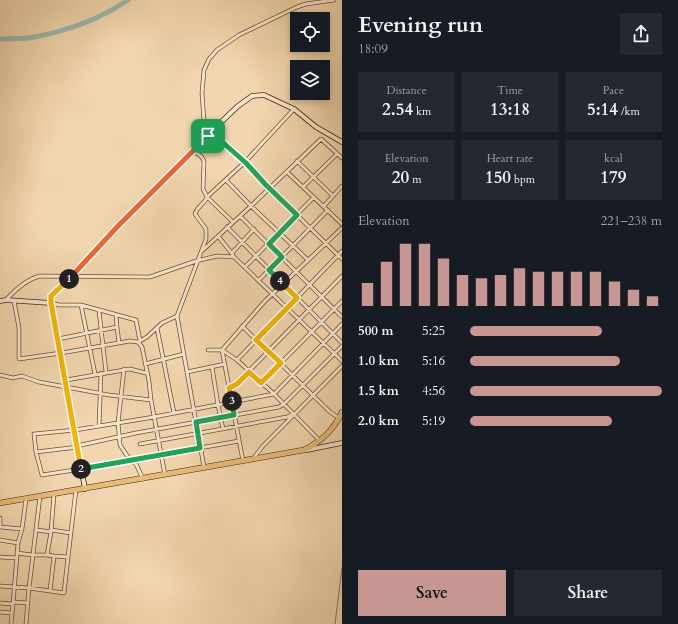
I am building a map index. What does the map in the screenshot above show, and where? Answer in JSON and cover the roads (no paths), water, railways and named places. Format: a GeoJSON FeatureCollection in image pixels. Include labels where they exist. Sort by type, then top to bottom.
{"type":"FeatureCollection","features":[{"type":"Feature","properties":{"kind":"highway"},"geometry":{"type":"LineString","coordinates":[[0,503],[304,450],[321,441],[332,430],[342,412]]}},
{"type":"Feature","properties":{"kind":"street"},"geometry":{"type":"LineString","coordinates":[[334,0],[306,4],[297,7],[271,21],[245,32],[214,53],[205,66],[203,85],[203,115],[210,134],[245,162],[270,189],[342,258]]}},
{"type":"Feature","properties":{"kind":"street"},"geometry":{"type":"LineString","coordinates":[[85,489],[51,303],[51,296],[72,277],[118,226],[238,106],[252,96],[264,95],[294,109],[316,127],[342,142]]}},
{"type":"Feature","properties":{"kind":"street"},"geometry":{"type":"LineString","coordinates":[[204,468],[177,316],[206,239],[206,229],[195,214],[197,208],[206,201],[207,197],[245,162],[294,109]]}},
{"type":"Feature","properties":{"kind":"street"},"geometry":{"type":"LineString","coordinates":[[202,251],[270,189],[321,139],[342,158]]}},
{"type":"Feature","properties":{"kind":"street"},"geometry":{"type":"LineString","coordinates":[[193,151],[204,160],[203,189],[207,197],[233,222]]}},
{"type":"Feature","properties":{"kind":"street"},"geometry":{"type":"LineString","coordinates":[[303,187],[337,154]]}},
{"type":"Feature","properties":{"kind":"street"},"geometry":{"type":"LineString","coordinates":[[297,161],[333,196]]}},
{"type":"Feature","properties":{"kind":"street"},"geometry":{"type":"LineString","coordinates":[[287,172],[342,224]]}},
{"type":"Feature","properties":{"kind":"street"},"geometry":{"type":"LineString","coordinates":[[226,180],[308,260]]}},
{"type":"Feature","properties":{"kind":"street"},"geometry":{"type":"LineString","coordinates":[[324,206],[342,186]]}},
{"type":"Feature","properties":{"kind":"street"},"geometry":{"type":"LineString","coordinates":[[245,267],[314,197]]}},
{"type":"Feature","properties":{"kind":"street"},"geometry":{"type":"LineString","coordinates":[[259,280],[328,210]]}},
{"type":"Feature","properties":{"kind":"street"},"geometry":{"type":"LineString","coordinates":[[240,216],[342,317]]}},
{"type":"Feature","properties":{"kind":"street"},"geometry":{"type":"LineString","coordinates":[[36,452],[78,446],[156,429],[268,409],[284,404],[335,353],[342,344],[227,227]]}},
{"type":"Feature","properties":{"kind":"street"},"geometry":{"type":"LineString","coordinates":[[222,350],[242,326],[273,294],[342,228]]}},
{"type":"Feature","properties":{"kind":"street"},"geometry":{"type":"LineString","coordinates":[[232,253],[254,229]]}},
{"type":"Feature","properties":{"kind":"street"},"geometry":{"type":"LineString","coordinates":[[218,236],[234,257],[342,361]]}},
{"type":"Feature","properties":{"kind":"street"},"geometry":{"type":"LineString","coordinates":[[237,360],[342,252]]}},
{"type":"Feature","properties":{"kind":"street"},"geometry":{"type":"LineString","coordinates":[[6,300],[12,294],[40,276],[150,277],[199,260],[217,256],[234,257]]}},
{"type":"Feature","properties":{"kind":"street"},"geometry":{"type":"LineString","coordinates":[[229,388],[237,384],[342,276]]}},
{"type":"Feature","properties":{"kind":"street"},"geometry":{"type":"LineString","coordinates":[[0,301],[6,300],[51,303],[59,305],[81,305],[136,320],[139,341],[142,347],[149,381],[151,400],[165,475]]}},
{"type":"Feature","properties":{"kind":"street"},"geometry":{"type":"LineString","coordinates":[[261,383],[342,300]]}},
{"type":"Feature","properties":{"kind":"street"},"geometry":{"type":"LineString","coordinates":[[14,301],[19,328],[18,359],[130,341],[139,341],[162,323],[177,316]]}},
{"type":"Feature","properties":{"kind":"street"},"geometry":{"type":"LineString","coordinates":[[81,305],[94,374]]}},
{"type":"Feature","properties":{"kind":"street"},"geometry":{"type":"LineString","coordinates":[[99,310],[106,372]]}},
{"type":"Feature","properties":{"kind":"street"},"geometry":{"type":"LineString","coordinates":[[116,315],[119,343]]}},
{"type":"Feature","properties":{"kind":"street"},"geometry":{"type":"LineString","coordinates":[[239,441],[42,475],[36,452],[34,434],[74,430],[154,417],[274,394],[342,324]]}},
{"type":"Feature","properties":{"kind":"street"},"geometry":{"type":"LineString","coordinates":[[242,326],[313,396],[330,412],[339,418]]}},
{"type":"Feature","properties":{"kind":"street"},"geometry":{"type":"LineString","coordinates":[[58,338],[117,327]]}},
{"type":"Feature","properties":{"kind":"street"},"geometry":{"type":"LineString","coordinates":[[157,328],[174,413]]}},
{"type":"Feature","properties":{"kind":"street"},"geometry":{"type":"LineString","coordinates":[[208,350],[222,350],[237,360],[274,394],[321,441]]}},
{"type":"Feature","properties":{"kind":"street"},"geometry":{"type":"LineString","coordinates":[[222,350],[243,461]]}},
{"type":"Feature","properties":{"kind":"street"},"geometry":{"type":"LineString","coordinates":[[145,364],[184,354]]}},
{"type":"Feature","properties":{"kind":"street"},"geometry":{"type":"LineString","coordinates":[[187,372],[225,364]]}},
{"type":"Feature","properties":{"kind":"street"},"geometry":{"type":"LineString","coordinates":[[253,459],[262,447],[342,366]]}},
{"type":"Feature","properties":{"kind":"street"},"geometry":{"type":"LineString","coordinates":[[212,367],[223,429]]}},
{"type":"Feature","properties":{"kind":"street"},"geometry":{"type":"LineString","coordinates":[[66,380],[124,369],[146,372]]}},
{"type":"Feature","properties":{"kind":"street"},"geometry":{"type":"LineString","coordinates":[[124,369],[118,423],[119,437],[122,449],[128,457],[133,460],[143,479]]}},
{"type":"Feature","properties":{"kind":"street"},"geometry":{"type":"LineString","coordinates":[[99,426],[101,373]]}},
{"type":"Feature","properties":{"kind":"street"},"geometry":{"type":"LineString","coordinates":[[0,375],[13,378],[22,376],[39,382],[151,400]]}},
{"type":"Feature","properties":{"kind":"street"},"geometry":{"type":"LineString","coordinates":[[140,444],[287,417],[294,414]]}},
{"type":"Feature","properties":{"kind":"street"},"geometry":{"type":"LineString","coordinates":[[304,450],[342,443]]}},
{"type":"Feature","properties":{"kind":"street"},"geometry":{"type":"LineString","coordinates":[[0,586],[14,586],[64,593],[76,490]]}},
{"type":"Feature","properties":{"kind":"street"},"geometry":{"type":"LineString","coordinates":[[47,555],[51,531],[54,494]]}},
{"type":"Feature","properties":{"kind":"street"},"geometry":{"type":"LineString","coordinates":[[26,624],[32,555],[37,530],[40,496]]}},
{"type":"Feature","properties":{"kind":"street"},"geometry":{"type":"LineString","coordinates":[[11,624],[18,543],[22,528],[26,499]]}},
{"type":"Feature","properties":{"kind":"street"},"geometry":{"type":"LineString","coordinates":[[0,518],[0,527],[22,528]]}},
{"type":"Feature","properties":{"kind":"street"},"geometry":{"type":"LineString","coordinates":[[37,530],[72,533]]}},
{"type":"Feature","properties":{"kind":"street"},"geometry":{"type":"LineString","coordinates":[[0,540],[18,543]]}},
{"type":"Feature","properties":{"kind":"street"},"geometry":{"type":"LineString","coordinates":[[17,553],[68,558]]}},
{"type":"Feature","properties":{"kind":"street"},"geometry":{"type":"LineString","coordinates":[[50,591],[54,556]]}},
{"type":"Feature","properties":{"kind":"street"},"geometry":{"type":"LineString","coordinates":[[0,557],[17,558]]}},
{"type":"Feature","properties":{"kind":"street"},"geometry":{"type":"LineString","coordinates":[[0,603],[28,603]]}},
{"type":"Feature","properties":{"kind":"street"},"geometry":{"type":"LineString","coordinates":[[0,612],[12,613]]}},
{"type":"Feature","properties":{"kind":"waterway"},"geometry":{"type":"LineString","coordinates":[[0,39],[21,39],[34,37],[71,28],[106,13],[128,0]]}},
{"type":"Feature","properties":{"kind":"waterway"},"geometry":{"type":"LineString","coordinates":[[335,624],[342,568]]}}]}
